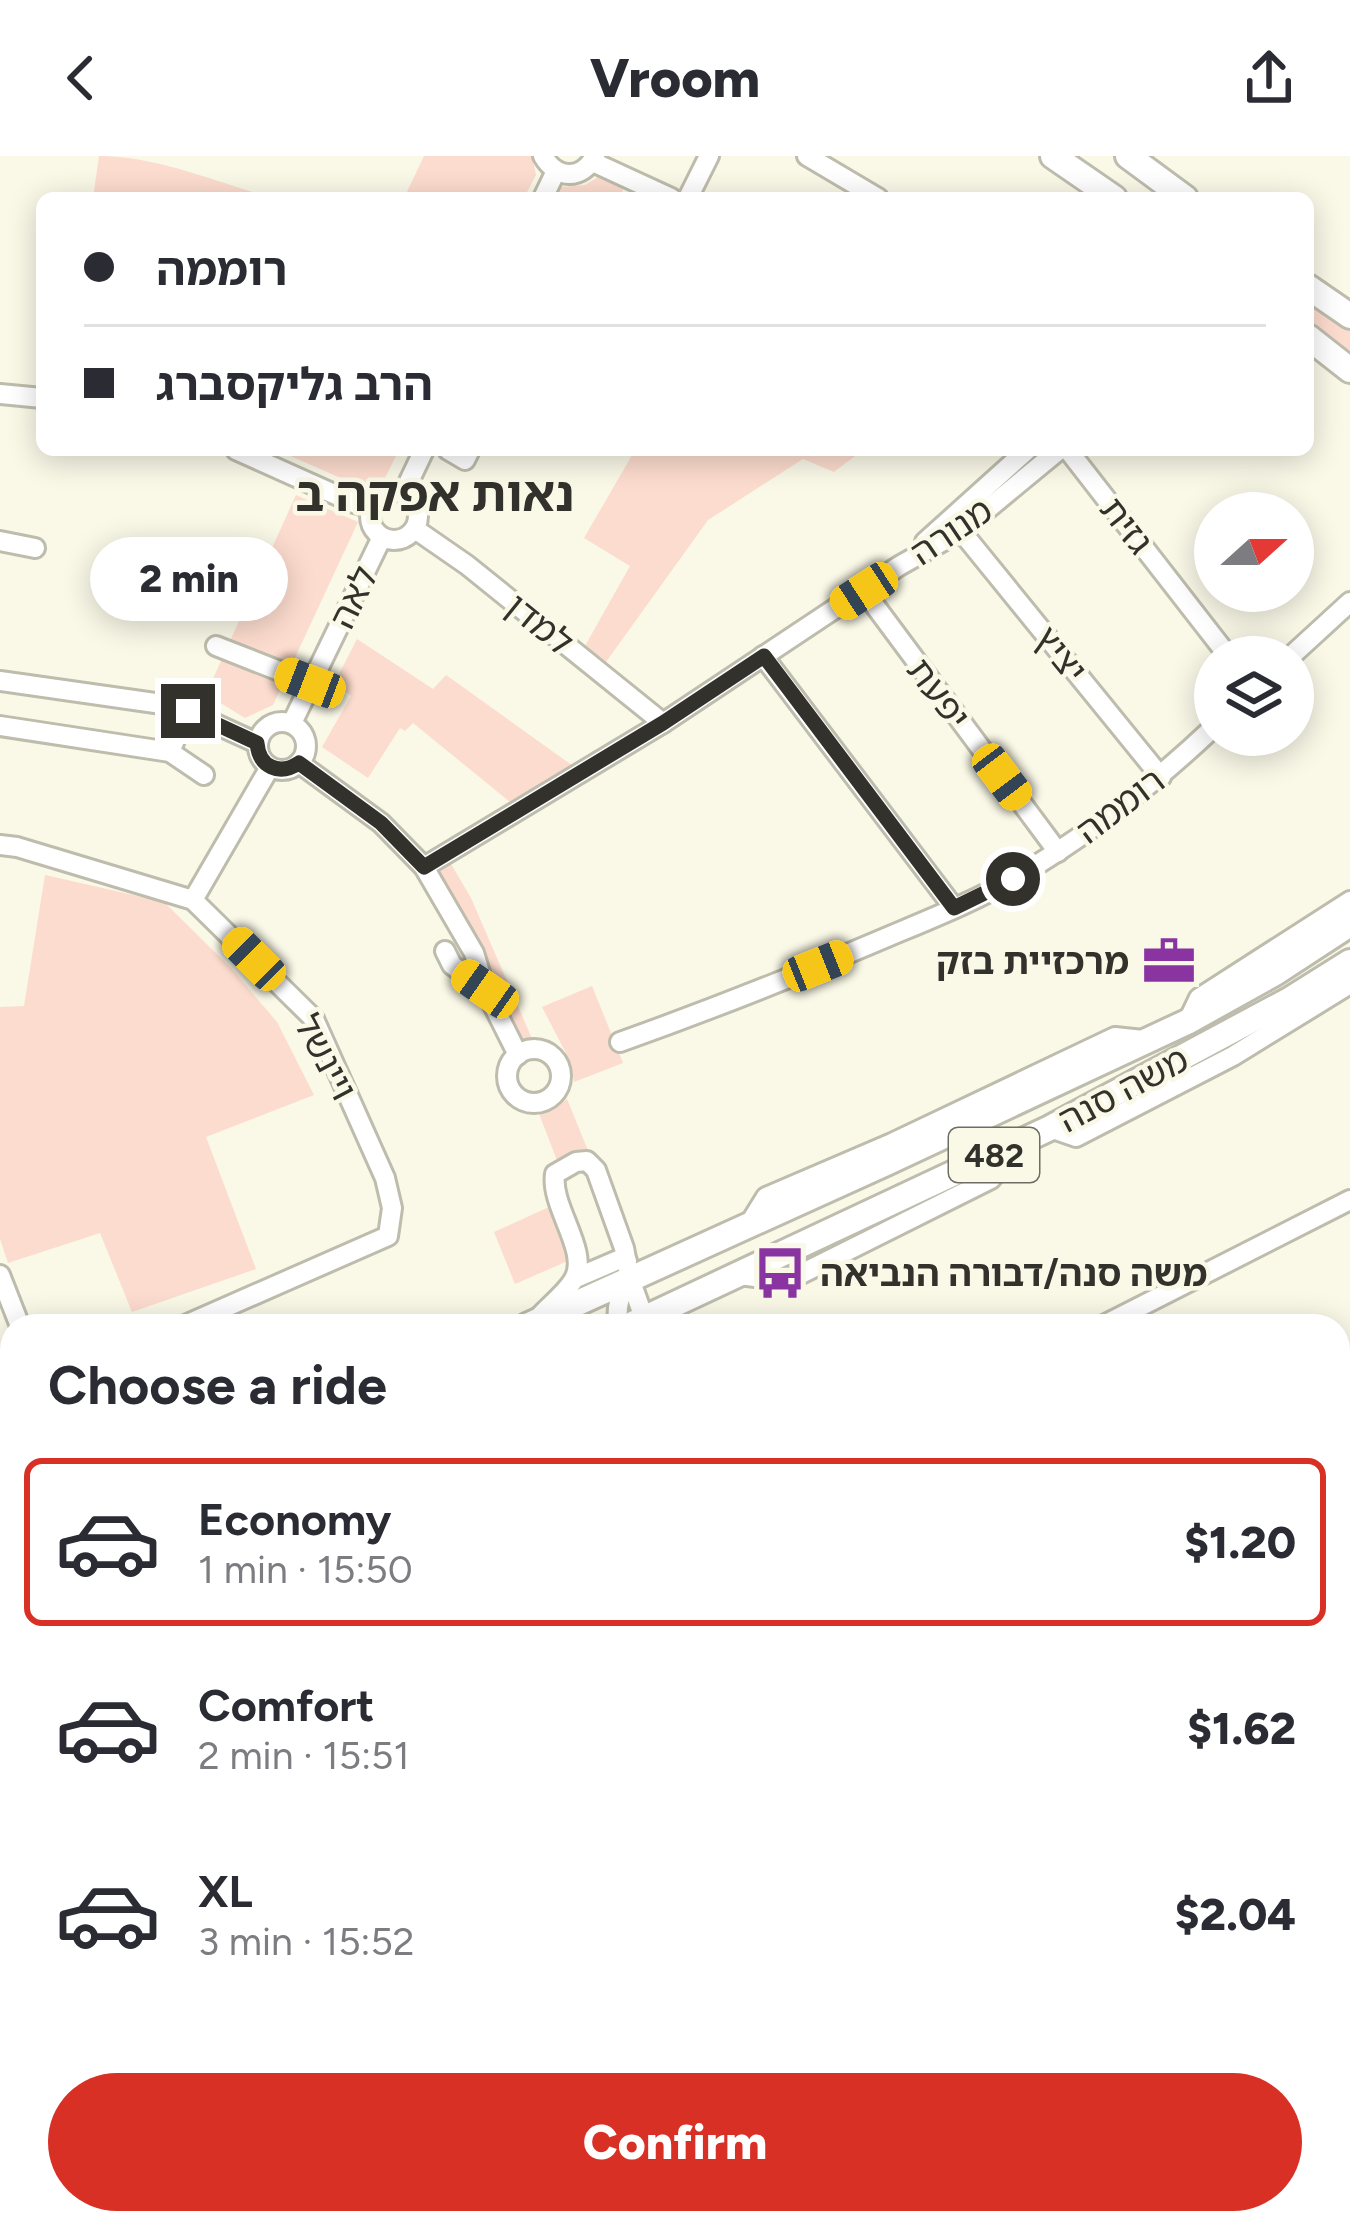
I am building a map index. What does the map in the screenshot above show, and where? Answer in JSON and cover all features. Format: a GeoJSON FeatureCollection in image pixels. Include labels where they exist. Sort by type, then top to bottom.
{"type":"FeatureCollection","features":[{"type":"Feature","properties":{"kind":"main road"},"geometry":{"type":"LineString","coordinates":[[1053,156],[1105,192]]}},
{"type":"Feature","properties":{"kind":"main road"},"geometry":{"type":"LineString","coordinates":[[1128,156],[1177,192]]}},
{"type":"Feature","properties":{"kind":"main road"},"geometry":{"type":"LineString","coordinates":[[1314,291],[1350,316]]}},
{"type":"Feature","properties":{"kind":"main road"},"geometry":{"type":"LineString","coordinates":[[1314,342],[1350,370]]}},
{"type":"Feature","properties":{"kind":"main road","name":"משה סנה"},"geometry":{"type":"LineString","coordinates":[[628,1270],[747,1227],[889,1153],[1148,1041],[1275,973],[1350,924]]}},
{"type":"Feature","properties":{"kind":"main road","name":"משה סנה"},"geometry":{"type":"LineString","coordinates":[[660,1314],[1050,1128],[1291,999],[1350,962]]}},
{"type":"Feature","properties":{"kind":"main road","name":"482"},"geometry":{"type":"LineString","coordinates":[[550,1314],[628,1270]]}},
{"type":"Feature","properties":{"kind":"street"},"geometry":{"type":"LineString","coordinates":[[691,192],[709,156]]}},
{"type":"Feature","properties":{"kind":"street"},"geometry":{"type":"LineString","coordinates":[[807,156],[868,192]]}},
{"type":"Feature","properties":{"kind":"street"},"geometry":{"type":"LineString","coordinates":[[549,164],[564,175],[580,173],[594,159],[658,192]]}},
{"type":"Feature","properties":{"kind":"street"},"geometry":{"type":"LineString","coordinates":[[0,394],[36,397]]}},
{"type":"Feature","properties":{"kind":"street"},"geometry":{"type":"LineString","coordinates":[[249,456],[372,508]]}},
{"type":"Feature","properties":{"kind":"street"},"geometry":{"type":"LineString","coordinates":[[404,494],[421,456]]}},
{"type":"Feature","properties":{"kind":"street","name":"מנורה"},"geometry":{"type":"LineString","coordinates":[[899,566],[1017,456]]}},
{"type":"Feature","properties":{"kind":"street","name":"מנורה"},"geometry":{"type":"LineString","coordinates":[[424,867],[663,723],[899,566],[961,531],[1056,456]]}},
{"type":"Feature","properties":{"kind":"street","name":"גזית"},"geometry":{"type":"LineString","coordinates":[[1069,456],[1212,636]]}},
{"type":"Feature","properties":{"kind":"street"},"geometry":{"type":"LineString","coordinates":[[404,494],[418,513],[415,529],[404,538],[389,540],[373,527],[372,508],[381,496],[404,494]]}},
{"type":"Feature","properties":{"kind":"street","name":"למדן"},"geometry":{"type":"LineString","coordinates":[[415,529],[467,565],[663,723]]}},
{"type":"Feature","properties":{"kind":"street","name":"יציץ"},"geometry":{"type":"LineString","coordinates":[[961,531],[1161,777]]}},
{"type":"Feature","properties":{"kind":"street","name":"לאה"},"geometry":{"type":"LineString","coordinates":[[292,723],[382,537]]}},
{"type":"Feature","properties":{"kind":"street"},"geometry":{"type":"LineString","coordinates":[[0,541],[34,548]]}},
{"type":"Feature","properties":{"kind":"street","name":"יפעת"},"geometry":{"type":"LineString","coordinates":[[864,591],[1058,852]]}},
{"type":"Feature","properties":{"kind":"street"},"geometry":{"type":"LineString","coordinates":[[1313,636],[1350,602]]}},
{"type":"Feature","properties":{"kind":"street"},"geometry":{"type":"LineString","coordinates":[[216,646],[310,683]]}},
{"type":"Feature","properties":{"kind":"street"},"geometry":{"type":"LineString","coordinates":[[764,656],[954,908]]}},
{"type":"Feature","properties":{"kind":"street"},"geometry":{"type":"LineString","coordinates":[[0,681],[176,706],[257,743]]}},
{"type":"Feature","properties":{"kind":"street"},"geometry":{"type":"LineString","coordinates":[[170,752],[188,711]]}},
{"type":"Feature","properties":{"kind":"street"},"geometry":{"type":"LineString","coordinates":[[292,723],[305,738],[306,752],[288,770],[270,767],[260,757],[257,743],[263,729],[269,724],[292,723]]}},
{"type":"Feature","properties":{"kind":"street"},"geometry":{"type":"LineString","coordinates":[[0,726],[170,752],[204,775]]}},
{"type":"Feature","properties":{"kind":"street","name":"רוממה"},"geometry":{"type":"LineString","coordinates":[[620,1042],[788,978],[1013,879],[1161,777],[1194,746]]}},
{"type":"Feature","properties":{"kind":"street"},"geometry":{"type":"LineString","coordinates":[[299,763],[381,823],[424,867],[474,953],[485,989],[518,1055]]}},
{"type":"Feature","properties":{"kind":"street"},"geometry":{"type":"LineString","coordinates":[[193,900],[270,767]]}},
{"type":"Feature","properties":{"kind":"street","name":"ויינשל"},"geometry":{"type":"LineString","coordinates":[[0,845],[193,900],[314,1019],[386,1178],[392,1208],[388,1236],[211,1314]]}},
{"type":"Feature","properties":{"kind":"street"},"geometry":{"type":"LineString","coordinates":[[1187,1022],[1199,998],[1350,901]]}},
{"type":"Feature","properties":{"kind":"street"},"geometry":{"type":"LineString","coordinates":[[445,951],[452,965],[485,989]]}},
{"type":"Feature","properties":{"kind":"street"},"geometry":{"type":"LineString","coordinates":[[1050,1128],[1076,1137],[1233,1056],[1350,984]]}},
{"type":"Feature","properties":{"kind":"street"},"geometry":{"type":"LineString","coordinates":[[576,1278],[578,1257],[553,1186],[555,1174],[586,1161],[596,1170],[641,1314]]}},
{"type":"Feature","properties":{"kind":"street"},"geometry":{"type":"LineString","coordinates":[[1126,1314],[1350,1200]]}},
{"type":"Feature","properties":{"kind":"street"},"geometry":{"type":"LineString","coordinates":[[541,1314],[576,1278],[617,1260],[628,1270]]}},
{"type":"Feature","properties":{"kind":"street"},"geometry":{"type":"LineString","coordinates":[[616,1314],[628,1270]]}},
{"type":"Feature","properties":{"kind":"street"},"geometry":{"type":"LineString","coordinates":[[0,1275],[15,1314]]}},
{"type":"Feature","properties":{"kind":"shaded area"},"geometry":{"type":"Polygon","coordinates":[[[99,156],[164,165],[252,192],[94,192],[99,156]]]}},
{"type":"Feature","properties":{"kind":"shaded area"},"geometry":{"type":"Polygon","coordinates":[[[424,156],[532,156],[536,175],[527,192],[407,192],[424,156]]]}},
{"type":"Feature","properties":{"kind":"shaded area"},"geometry":{"type":"Polygon","coordinates":[[[600,176],[624,188],[622,192],[558,192],[560,187],[585,185],[600,176]]]}},
{"type":"Feature","properties":{"kind":"shaded area"},"geometry":{"type":"Polygon","coordinates":[[[1314,306],[1350,321],[1350,370],[1314,326],[1314,306]]]}},
{"type":"Feature","properties":{"kind":"shaded area"},"geometry":{"type":"Polygon","coordinates":[[[291,456],[396,456],[377,494],[291,456]]]}},
{"type":"Feature","properties":{"kind":"shaded area"},"geometry":{"type":"Polygon","coordinates":[[[632,456],[855,456],[834,472],[803,459],[708,520],[606,662],[585,646],[630,566],[584,538],[632,456]]]}},
{"type":"Feature","properties":{"kind":"shaded area"},"geometry":{"type":"Polygon","coordinates":[[[296,495],[358,522],[273,705],[245,718],[206,694],[296,495]]]}},
{"type":"Feature","properties":{"kind":"shaded area"},"geometry":{"type":"Polygon","coordinates":[[[357,639],[433,689],[446,675],[573,766],[510,802],[413,723],[405,731],[400,728],[368,778],[322,747],[351,696],[334,684],[357,639]]]}},
{"type":"Feature","properties":{"kind":"shaded area"},"geometry":{"type":"Polygon","coordinates":[[[451,864],[471,898],[533,1041],[519,1045],[436,873],[451,864]]]}},
{"type":"Feature","properties":{"kind":"shaded area"},"geometry":{"type":"Polygon","coordinates":[[[45,875],[164,902],[277,1022],[314,1095],[206,1137],[256,1269],[132,1312],[100,1233],[8,1263],[0,1239],[0,1007],[24,1006],[45,875]]]}},
{"type":"Feature","properties":{"kind":"shaded area"},"geometry":{"type":"Polygon","coordinates":[[[592,986],[623,1063],[574,1082],[568,1057],[542,1007],[592,986]]]}},
{"type":"Feature","properties":{"kind":"shaded area"},"geometry":{"type":"Polygon","coordinates":[[[567,1099],[589,1153],[558,1163],[538,1111],[567,1099]]]}},
{"type":"Feature","properties":{"kind":"shaded area"},"geometry":{"type":"Polygon","coordinates":[[[549,1207],[570,1260],[515,1284],[494,1232],[549,1207]]]}},
{"type":"Feature","properties":{"kind":"place","name":"מרכזיית בזק"},"geometry":{"type":"Point","coordinates":[1169,961]}},
{"type":"Feature","properties":{"kind":"place","name":"משה סנה/דבורה הנביאה"},"geometry":{"type":"Point","coordinates":[780,1273]}},
{"type":"Feature","properties":{"kind":"district","name":"נאות אפקה ב"},"geometry":{"type":"Point","coordinates":[435,494]}},
{"type":"Feature","properties":{"kind":"route"},"geometry":{"type":"LineString","coordinates":[[188,711],[257,743],[264,763],[276,770],[299,763],[381,823],[424,867],[663,723],[764,656],[954,908],[1013,879]]}}]}
